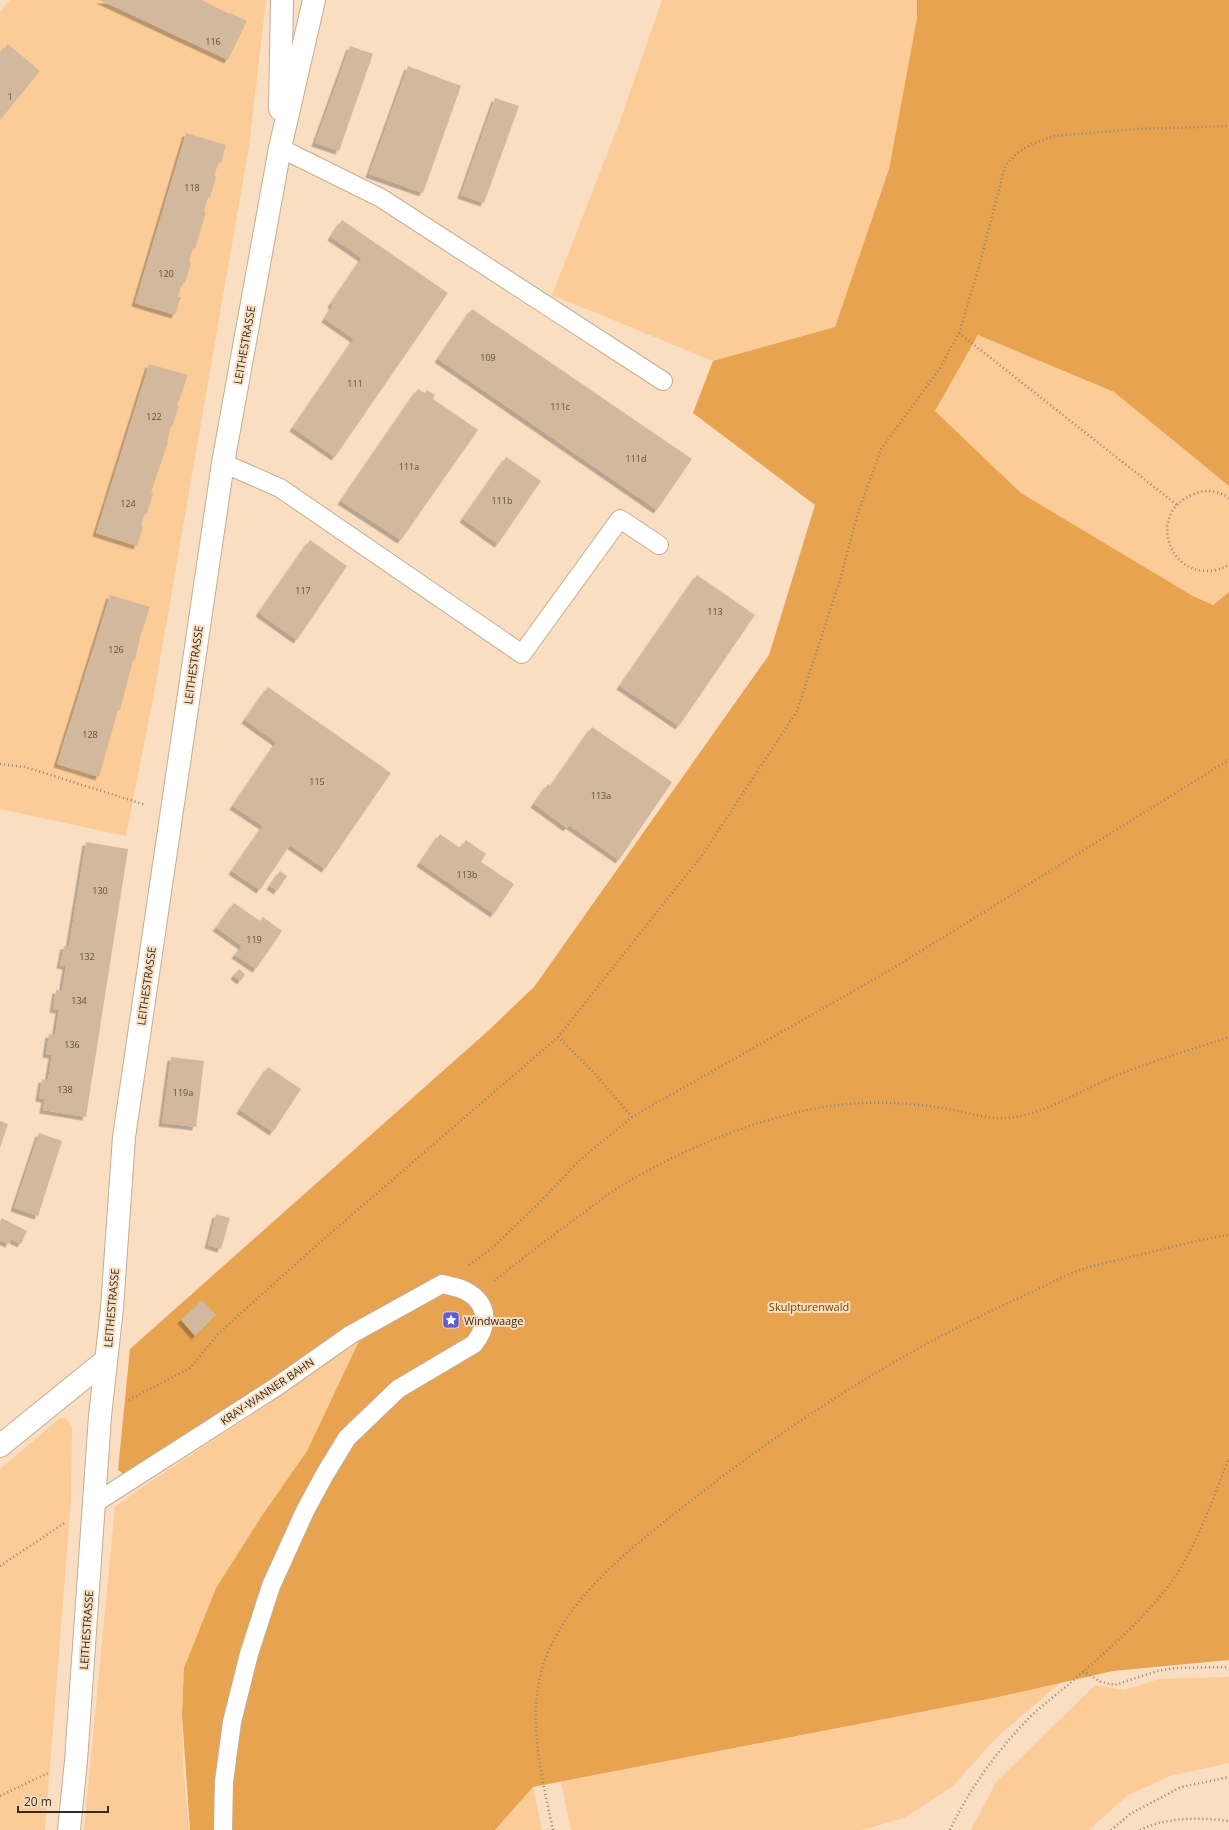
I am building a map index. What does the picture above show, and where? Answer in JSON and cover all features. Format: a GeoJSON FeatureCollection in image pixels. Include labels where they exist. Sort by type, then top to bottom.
{"type":"FeatureCollection","features":[{"type":"Feature","properties":{"kind":"street","name":"LEITHESTRASSE"},"geometry":{"type":"LineString","coordinates":[[280,148],[282,0]]}},
{"type":"Feature","properties":{"kind":"street","name":"LEITHESTRASSE"},"geometry":{"type":"LineString","coordinates":[[69,1830],[76,1761],[100,1416],[112,1308],[124,1137],[223,463],[280,148],[314,0]]}},
{"type":"Feature","properties":{"kind":"street"},"geometry":{"type":"LineString","coordinates":[[0,1446],[106,1360]]}},
{"type":"Feature","properties":{"kind":"lane"},"geometry":{"type":"LineString","coordinates":[[280,148],[381,198],[663,381]]}},
{"type":"Feature","properties":{"kind":"lane"},"geometry":{"type":"LineString","coordinates":[[223,463],[280,488],[522,654],[620,519],[659,544]]}},
{"type":"Feature","properties":{"kind":"lane"},"geometry":{"type":"LineString","coordinates":[[223,1830],[224,1782],[232,1722],[249,1654],[271,1586],[305,1511],[347,1438],[398,1389],[474,1344],[482,1334],[485,1322],[483,1309],[475,1297],[465,1290],[442,1284]]}},
{"type":"Feature","properties":{"kind":"lane","name":"KRAY-WANNER BAHN"},"geometry":{"type":"LineString","coordinates":[[95,1503],[276,1387],[350,1335],[442,1284]]}},
{"type":"Feature","properties":{"kind":"path"},"geometry":{"type":"LineString","coordinates":[[100,1416],[190,1368],[218,1334],[242,1312],[318,1244],[558,1037],[703,854],[797,711],[840,580],[857,516],[880,449],[938,371],[959,333],[1005,166],[1017,153],[1030,145],[1054,136],[1136,129],[1229,126]]}},
{"type":"Feature","properties":{"kind":"path"},"geometry":{"type":"LineString","coordinates":[[959,333],[1177,505]]}},
{"type":"Feature","properties":{"kind":"path"},"geometry":{"type":"LineString","coordinates":[[1229,498],[1212,492],[1199,492],[1187,497],[1177,505],[1170,516],[1167,528],[1168,541],[1173,553],[1181,563],[1192,569],[1205,572],[1218,570],[1229,565]]}},
{"type":"Feature","properties":{"kind":"path"},"geometry":{"type":"LineString","coordinates":[[442,1284],[491,1249],[544,1198],[580,1160],[632,1117],[887,972],[1229,760]]}},
{"type":"Feature","properties":{"kind":"path"},"geometry":{"type":"LineString","coordinates":[[0,764],[25,767],[171,812]]}},
{"type":"Feature","properties":{"kind":"path"},"geometry":{"type":"LineString","coordinates":[[558,1037],[596,1075],[632,1117]]}},
{"type":"Feature","properties":{"kind":"path"},"geometry":{"type":"LineString","coordinates":[[475,1297],[552,1235],[624,1184],[671,1158],[712,1140],[750,1126],[788,1115],[829,1106],[860,1103],[909,1103],[973,1114],[1014,1118],[1030,1114],[1116,1076],[1229,1037]]}},
{"type":"Feature","properties":{"kind":"path"},"geometry":{"type":"LineString","coordinates":[[553,1830],[538,1752],[536,1712],[539,1684],[547,1655],[561,1626],[604,1574],[653,1531],[714,1482],[808,1416],[908,1355],[997,1307],[1082,1270],[1198,1240],[1229,1235]]}},
{"type":"Feature","properties":{"kind":"path"},"geometry":{"type":"LineString","coordinates":[[950,1830],[970,1793],[997,1754],[1029,1718],[1138,1621],[1166,1588],[1183,1564],[1198,1538],[1229,1458]]}},
{"type":"Feature","properties":{"kind":"path"},"geometry":{"type":"LineString","coordinates":[[0,1566],[95,1503]]}},
{"type":"Feature","properties":{"kind":"path"},"geometry":{"type":"LineString","coordinates":[[1083,1671],[1101,1682],[1115,1685],[1157,1671],[1175,1668],[1229,1667]]}},
{"type":"Feature","properties":{"kind":"path"},"geometry":{"type":"LineString","coordinates":[[0,1796],[76,1761]]}},
{"type":"Feature","properties":{"kind":"path"},"geometry":{"type":"LineString","coordinates":[[1111,1830],[1130,1814],[1181,1788],[1229,1777]]}},
{"type":"Feature","properties":{"kind":"path"},"geometry":{"type":"LineString","coordinates":[[1140,1830],[1152,1824],[1202,1817],[1229,1821]]}},
{"type":"Feature","properties":{"kind":"shaded area"},"geometry":{"type":"Polygon","coordinates":[[[10,0],[266,0],[249,146],[156,683],[126,836],[0,809],[0,12],[10,0]]]}},
{"type":"Feature","properties":{"kind":"shaded area"},"geometry":{"type":"Polygon","coordinates":[[[662,0],[917,0],[917,18],[889,169],[835,327],[713,361],[552,295],[620,121],[662,0]]]}},
{"type":"Feature","properties":{"kind":"shaded area"},"geometry":{"type":"Polygon","coordinates":[[[978,335],[1114,392],[1229,486],[1229,592],[1213,605],[1193,596],[1021,493],[935,411],[978,335]]]}},
{"type":"Feature","properties":{"kind":"shaded area"},"geometry":{"type":"Polygon","coordinates":[[[359,1341],[307,1451],[261,1517],[216,1588],[184,1668],[182,1713],[183,1764],[189,1830],[84,1830],[115,1507],[359,1341]]]}},
{"type":"Feature","properties":{"kind":"shaded area"},"geometry":{"type":"Polygon","coordinates":[[[66,1418],[72,1427],[71,1500],[45,1830],[0,1830],[0,1469],[59,1419],[66,1418]]]}},
{"type":"Feature","properties":{"kind":"shaded area"},"geometry":{"type":"Polygon","coordinates":[[[1229,1677],[1229,1763],[1170,1776],[1128,1795],[1089,1830],[971,1830],[996,1782],[1095,1685],[1124,1690],[1159,1679],[1229,1677]]]}},
{"type":"Feature","properties":{"kind":"shaded area"},"geometry":{"type":"Polygon","coordinates":[[[1061,1682],[995,1739],[953,1786],[904,1818],[862,1830],[571,1830],[561,1782],[998,1697],[1061,1682]]]}},
{"type":"Feature","properties":{"kind":"shaded area"},"geometry":{"type":"Polygon","coordinates":[[[533,1787],[542,1830],[495,1830],[533,1787]]]}},
{"type":"Feature","properties":{"kind":"green space","name":"Skulpturenwald"},"geometry":{"type":"Polygon","coordinates":[[[917,0],[1229,0],[1229,486],[1114,392],[978,335],[935,411],[1021,493],[1193,596],[1213,605],[1229,592],[1229,1660],[1113,1671],[998,1697],[533,1787],[495,1830],[190,1830],[182,1715],[184,1668],[216,1588],[261,1517],[307,1451],[359,1341],[355,1327],[131,1479],[118,1470],[130,1349],[489,1030],[534,987],[769,655],[815,505],[693,413],[713,361],[835,327],[889,169],[917,18],[917,0]]]}},
{"type":"Feature","properties":{"kind":"building"},"geometry":{"type":"Polygon","coordinates":[[[100,0],[202,0],[229,14],[230,13],[247,21],[228,60],[100,0]]]}},
{"type":"Feature","properties":{"kind":"building"},"geometry":{"type":"Polygon","coordinates":[[[8,44],[40,71],[0,120],[0,54],[8,44]]]}},
{"type":"Feature","properties":{"kind":"building"},"geometry":{"type":"Polygon","coordinates":[[[350,46],[373,54],[339,151],[315,143],[350,46]]]}},
{"type":"Feature","properties":{"kind":"building"},"geometry":{"type":"Polygon","coordinates":[[[408,66],[461,86],[423,193],[369,174],[408,66]]]}},
{"type":"Feature","properties":{"kind":"building"},"geometry":{"type":"Polygon","coordinates":[[[495,98],[519,106],[484,203],[461,195],[495,98]]]}},
{"type":"Feature","properties":{"kind":"building"},"geometry":{"type":"Polygon","coordinates":[[[186,133],[226,145],[221,163],[219,162],[214,176],[216,177],[210,198],[208,197],[204,212],[206,212],[195,249],[193,248],[189,262],[191,263],[185,283],[182,283],[178,297],[181,297],[175,315],[135,303],[186,133]]]}},
{"type":"Feature","properties":{"kind":"building"},"geometry":{"type":"Polygon","coordinates":[[[342,220],[448,293],[335,457],[293,428],[354,339],[325,319],[333,306],[331,304],[362,258],[331,237],[342,220]]]}},
{"type":"Feature","properties":{"kind":"building"},"geometry":{"type":"Polygon","coordinates":[[[472,309],[692,459],[657,510],[438,359],[472,309]]]}},
{"type":"Feature","properties":{"kind":"building"},"geometry":{"type":"Polygon","coordinates":[[[149,364],[188,375],[151,492],[153,493],[147,514],[145,513],[141,526],[143,527],[137,546],[96,533],[149,364]]]}},
{"type":"Feature","properties":{"kind":"building"},"geometry":{"type":"Polygon","coordinates":[[[418,389],[425,393],[427,390],[435,395],[433,399],[478,430],[401,540],[341,501],[418,389]]]}},
{"type":"Feature","properties":{"kind":"building"},"geometry":{"type":"Polygon","coordinates":[[[506,457],[541,481],[498,544],[463,519],[506,457]]]}},
{"type":"Feature","properties":{"kind":"building"},"geometry":{"type":"Polygon","coordinates":[[[310,540],[347,566],[297,640],[259,613],[310,540]]]}},
{"type":"Feature","properties":{"kind":"building"},"geometry":{"type":"Polygon","coordinates":[[[697,575],[755,615],[679,726],[620,686],[697,575]]]}},
{"type":"Feature","properties":{"kind":"building"},"geometry":{"type":"Polygon","coordinates":[[[110,595],[150,607],[99,777],[57,764],[110,595]]]}},
{"type":"Feature","properties":{"kind":"building"},"geometry":{"type":"Polygon","coordinates":[[[268,687],[391,773],[325,869],[290,845],[260,890],[232,871],[263,826],[233,806],[276,743],[245,720],[268,687]]]}},
{"type":"Feature","properties":{"kind":"building"},"geometry":{"type":"Polygon","coordinates":[[[592,727],[672,782],[619,860],[569,825],[567,828],[534,804],[548,784],[551,786],[592,727]]]}},
{"type":"Feature","properties":{"kind":"building"},"geometry":{"type":"Polygon","coordinates":[[[440,834],[460,848],[466,840],[486,854],[481,862],[514,884],[494,914],[420,863],[440,834]]]}},
{"type":"Feature","properties":{"kind":"building"},"geometry":{"type":"Polygon","coordinates":[[[86,842],[128,849],[86,1117],[43,1110],[45,1099],[39,1098],[42,1079],[48,1080],[52,1055],[46,1054],[49,1034],[55,1035],[59,1010],[53,1009],[56,990],[62,991],[66,966],[60,965],[64,946],[69,946],[86,842]]]}},
{"type":"Feature","properties":{"kind":"building"},"geometry":{"type":"Polygon","coordinates":[[[280,871],[287,876],[277,891],[270,886],[280,871]]]}},
{"type":"Feature","properties":{"kind":"building"},"geometry":{"type":"Polygon","coordinates":[[[234,903],[260,921],[263,917],[282,931],[256,969],[235,955],[242,946],[214,926],[217,927],[234,903]]]}},
{"type":"Feature","properties":{"kind":"building"},"geometry":{"type":"Polygon","coordinates":[[[239,969],[245,974],[241,981],[234,976],[239,969]]]}},
{"type":"Feature","properties":{"kind":"building"},"geometry":{"type":"Polygon","coordinates":[[[171,1057],[204,1061],[196,1127],[162,1123],[171,1057]]]}},
{"type":"Feature","properties":{"kind":"building"},"geometry":{"type":"Polygon","coordinates":[[[268,1067],[301,1089],[273,1132],[240,1110],[268,1067]]]}},
{"type":"Feature","properties":{"kind":"building"},"geometry":{"type":"Polygon","coordinates":[[[0,1121],[8,1124],[0,1148],[0,1121]]]}},
{"type":"Feature","properties":{"kind":"building"},"geometry":{"type":"Polygon","coordinates":[[[39,1133],[62,1141],[38,1216],[14,1208],[39,1133]]]}},
{"type":"Feature","properties":{"kind":"building"},"geometry":{"type":"Polygon","coordinates":[[[216,1214],[230,1218],[221,1249],[208,1245],[216,1214]]]}},
{"type":"Feature","properties":{"kind":"building"},"geometry":{"type":"Polygon","coordinates":[[[2,1218],[27,1231],[21,1244],[11,1239],[9,1244],[0,1240],[0,1221],[2,1218]]]}},
{"type":"Feature","properties":{"kind":"building"},"geometry":{"type":"Polygon","coordinates":[[[202,1300],[216,1315],[195,1336],[181,1320],[202,1300]]]}},
{"type":"Feature","properties":{"kind":"place","name":"Windwaage"},"geometry":{"type":"Point","coordinates":[451,1320]}}]}
